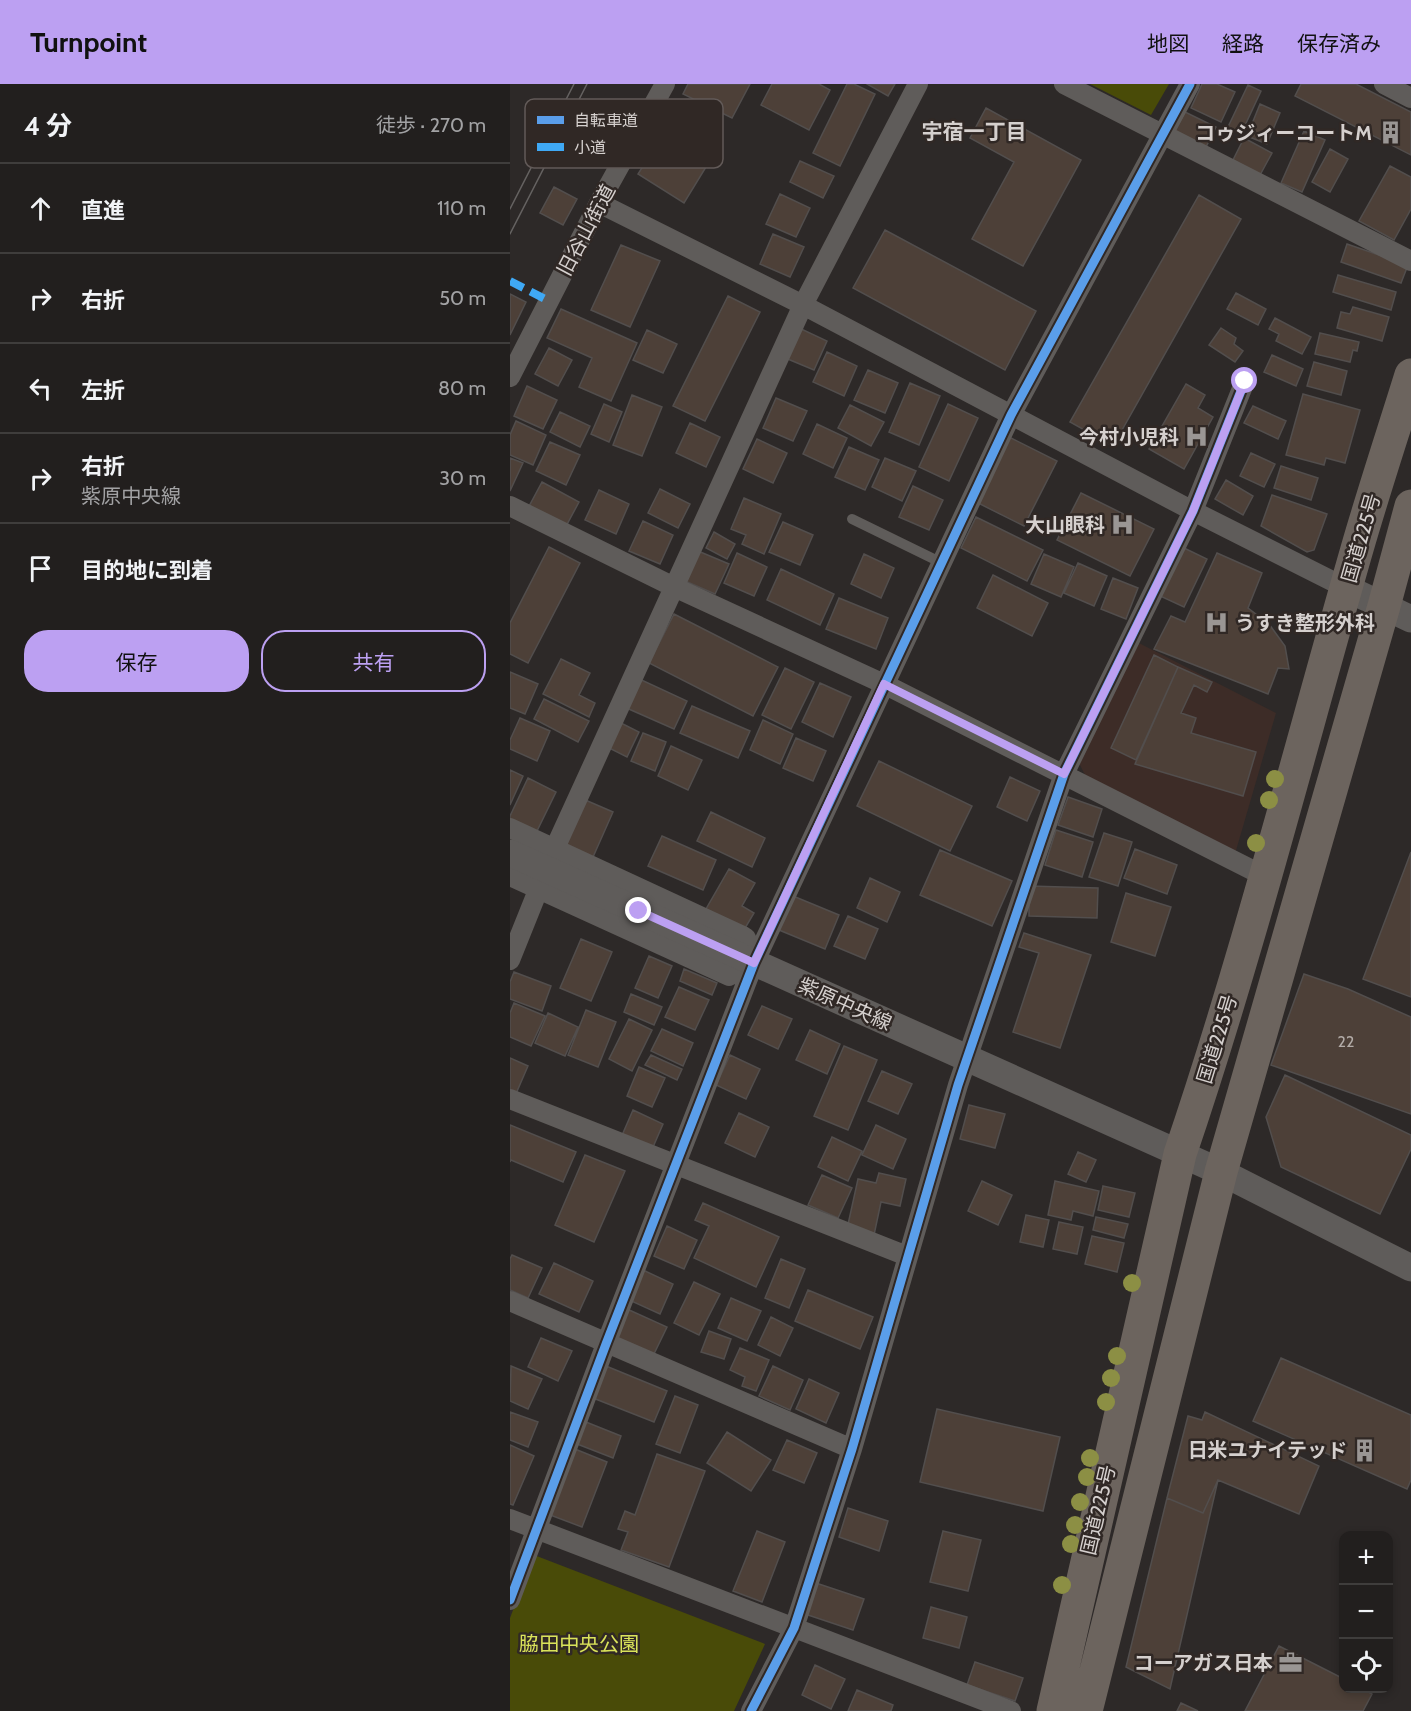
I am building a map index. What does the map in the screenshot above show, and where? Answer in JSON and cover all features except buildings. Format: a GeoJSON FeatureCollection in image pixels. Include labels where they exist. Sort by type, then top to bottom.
{"type":"FeatureCollection","features":[{"type":"Feature","properties":{"kind":"highway","name":"国道225号"},"geometry":{"type":"LineString","coordinates":[[1053,1711],[1180,1154],[1202,1090],[1266,877],[1346,588],[1411,375]]}},
{"type":"Feature","properties":{"kind":"highway","name":"国道225号"},"geometry":{"type":"LineString","coordinates":[[1086,1711],[1221,1172],[1398,613],[1411,506]]}},
{"type":"Feature","properties":{"kind":"street","name":"旧谷山街道"},"geometry":{"type":"LineString","coordinates":[[657,99],[665,84]]}},
{"type":"Feature","properties":{"kind":"street"},"geometry":{"type":"LineString","coordinates":[[510,960],[555,848],[803,305],[918,84]]}},
{"type":"Feature","properties":{"kind":"street"},"geometry":{"type":"LineString","coordinates":[[1064,84],[1411,261]]}},
{"type":"Feature","properties":{"kind":"street"},"geometry":{"type":"LineString","coordinates":[[510,1600],[606,1344],[754,963],[1011,415],[1190,84]]}},
{"type":"Feature","properties":{"kind":"street"},"geometry":{"type":"LineString","coordinates":[[1384,84],[1411,98]]}},
{"type":"Feature","properties":{"kind":"street","name":"旧谷山街道"},"geometry":{"type":"LineString","coordinates":[[510,377],[618,168]]}},
{"type":"Feature","properties":{"kind":"street"},"geometry":{"type":"LineString","coordinates":[[599,203],[803,305],[1193,511],[1398,613]]}},
{"type":"Feature","properties":{"kind":"street"},"geometry":{"type":"LineString","coordinates":[[751,1711],[794,1628],[852,1449],[967,1058],[1064,774],[1193,511],[1245,381]]}},
{"type":"Feature","properties":{"kind":"street"},"geometry":{"type":"LineString","coordinates":[[510,507],[674,587],[884,684],[1266,877]]}},
{"type":"Feature","properties":{"kind":"street"},"geometry":{"type":"LineString","coordinates":[[510,828],[743,936],[746,938],[754,963]]}},
{"type":"Feature","properties":{"kind":"street","name":"紫原中央線"},"geometry":{"type":"LineString","coordinates":[[510,853],[1221,1172],[1411,1268]]}},
{"type":"Feature","properties":{"kind":"street"},"geometry":{"type":"LineString","coordinates":[[510,876],[729,976],[754,963]]}},
{"type":"Feature","properties":{"kind":"street"},"geometry":{"type":"LineString","coordinates":[[510,1099],[907,1256]]}},
{"type":"Feature","properties":{"kind":"street"},"geometry":{"type":"LineString","coordinates":[[510,1301],[852,1449]]}},
{"type":"Feature","properties":{"kind":"street"},"geometry":{"type":"LineString","coordinates":[[510,1519],[1011,1711]]}},
{"type":"Feature","properties":{"kind":"lane"},"geometry":{"type":"LineString","coordinates":[[852,519],[942,563]]}},
{"type":"Feature","properties":{"kind":"shaded area"},"geometry":{"type":"Polygon","coordinates":[[[1135,641],[1276,713],[1235,854],[1087,779],[1079,763],[1135,641]]]}},
{"type":"Feature","properties":{"kind":"green space"},"geometry":{"type":"Polygon","coordinates":[[[1090,84],[1169,84],[1151,115],[1090,84]]]}},
{"type":"Feature","properties":{"kind":"green space","name":"脇田中央公園"},"geometry":{"type":"Polygon","coordinates":[[[534,1555],[765,1644],[734,1711],[510,1711],[510,1618],[534,1555]]]}},
{"type":"Feature","properties":{"kind":"tram line"},"geometry":{"type":"LineString","coordinates":[[566,99],[574,84]]}},
{"type":"Feature","properties":{"kind":"tram line"},"geometry":{"type":"LineString","coordinates":[[579,99],[587,84]]}},
{"type":"Feature","properties":{"kind":"tram line"},"geometry":{"type":"LineString","coordinates":[[510,209],[531,168]]}},
{"type":"Feature","properties":{"kind":"tram line"},"geometry":{"type":"LineString","coordinates":[[510,234],[544,168]]}},
{"type":"Feature","properties":{"kind":"marked path"},"geometry":{"type":"LineString","coordinates":[[510,281],[549,301]]}},
{"type":"Feature","properties":{"kind":"cycle path"},"geometry":{"type":"LineString","coordinates":[[510,1600],[606,1344],[754,963],[1011,415],[1190,84]]}},
{"type":"Feature","properties":{"kind":"cycle path"},"geometry":{"type":"LineString","coordinates":[[751,1711],[794,1628],[852,1449],[958,1085],[1064,774],[1193,511],[1245,381]]}},
{"type":"Feature","properties":{"kind":"place","name":"コゥジィーコートM"},"geometry":{"type":"Point","coordinates":[1390,133]}},
{"type":"Feature","properties":{"kind":"place","name":"今村小児科"},"geometry":{"type":"Point","coordinates":[1197,437]}},
{"type":"Feature","properties":{"kind":"place","name":"大山眼科"},"geometry":{"type":"Point","coordinates":[1123,525]}},
{"type":"Feature","properties":{"kind":"place","name":"うすき整形外科"},"geometry":{"type":"Point","coordinates":[1217,623]}},
{"type":"Feature","properties":{"kind":"place","name":"日米ユナイテッド"},"geometry":{"type":"Point","coordinates":[1365,1450]}},
{"type":"Feature","properties":{"kind":"place","name":"コーアガス日本"},"geometry":{"type":"Point","coordinates":[1291,1663]}},
{"type":"Feature","properties":{"kind":"district","name":"宇宿一丁目"},"geometry":{"type":"Point","coordinates":[974,131]}},
{"type":"Feature","properties":{"kind":"route"},"geometry":{"type":"LineString","coordinates":[[639,911],[754,963],[884,684],[1064,774],[1193,511],[1245,381]]}}]}
